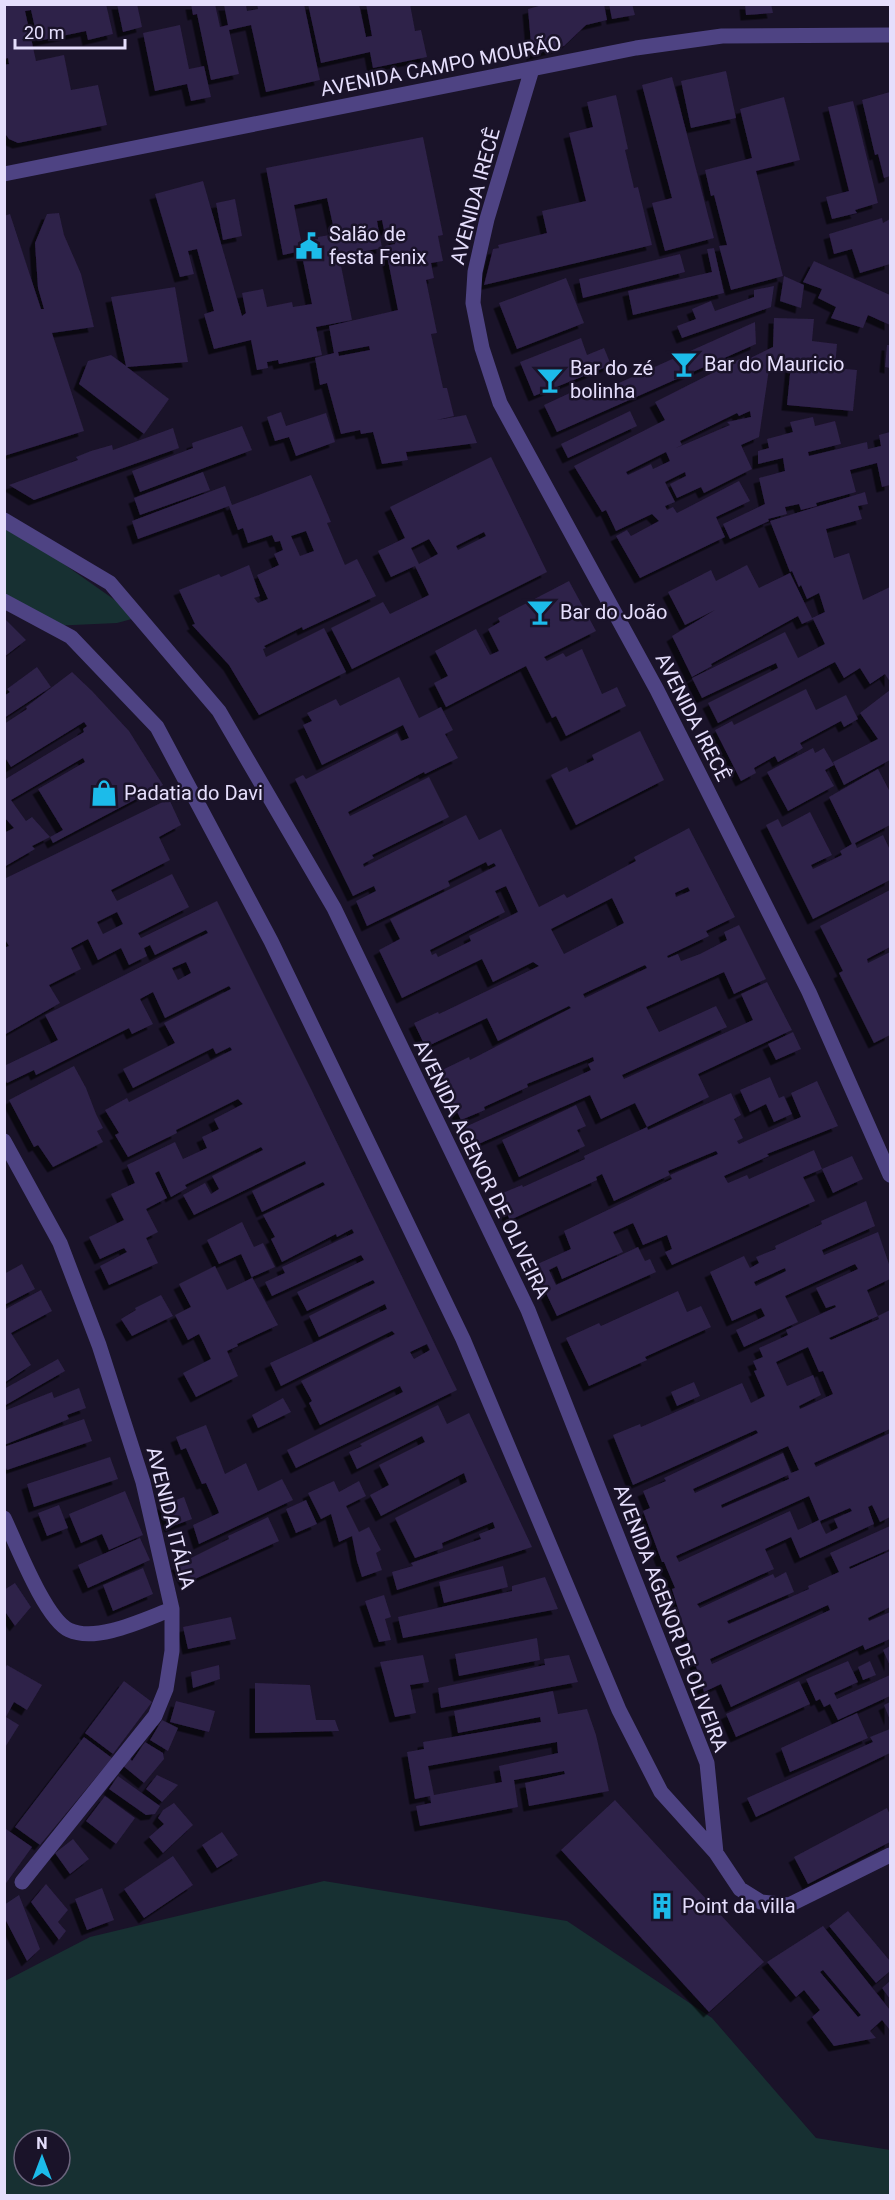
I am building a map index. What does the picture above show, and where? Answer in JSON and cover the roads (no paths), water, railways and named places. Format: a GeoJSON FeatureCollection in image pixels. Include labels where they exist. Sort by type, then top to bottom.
{"type":"FeatureCollection","features":[{"type":"Feature","properties":{"kind":"street","name":"AVENIDA CAMPO MOURÃO"},"geometry":{"type":"LineString","coordinates":[[4,174],[636,48],[722,36],[891,35]]}},
{"type":"Feature","properties":{"kind":"street","name":"AVENIDA IRECÊ"},"geometry":{"type":"LineString","coordinates":[[532,69],[487,219],[475,272],[473,303],[482,348],[500,404],[657,690],[809,992],[891,1175]]}},
{"type":"Feature","properties":{"kind":"street","name":"AVENIDA AGENOR DE OLIVEIRA"},"geometry":{"type":"LineString","coordinates":[[4,520],[110,583],[197,685],[219,711],[333,908],[528,1310],[707,1763],[716,1853]]}},
{"type":"Feature","properties":{"kind":"street"},"geometry":{"type":"LineString","coordinates":[[4,601],[71,637],[157,727],[271,940],[463,1339],[620,1710],[661,1792],[716,1853],[740,1889],[761,1902],[789,1905],[891,1856]]}},
{"type":"Feature","properties":{"kind":"street","name":"AVENIDA ITÁLIA"},"geometry":{"type":"LineString","coordinates":[[4,1141],[60,1243],[99,1345],[143,1482],[172,1609],[172,1651],[166,1689],[155,1716],[22,1882]]}},
{"type":"Feature","properties":{"kind":"street"},"geometry":{"type":"LineString","coordinates":[[4,1518],[51,1614],[68,1630],[85,1634],[107,1632],[172,1609]]}},
{"type":"Feature","properties":{"kind":"place","name":"Salão de festa Fenix"},"geometry":{"type":"Point","coordinates":[309,246]}},
{"type":"Feature","properties":{"kind":"place","name":"Bar do Mauricio"},"geometry":{"type":"Point","coordinates":[684,364]}},
{"type":"Feature","properties":{"kind":"place","name":"Bar do zé bolinha"},"geometry":{"type":"Point","coordinates":[550,380]}},
{"type":"Feature","properties":{"kind":"place","name":"Bar do João"},"geometry":{"type":"Point","coordinates":[540,612]}},
{"type":"Feature","properties":{"kind":"place","name":"Padatia do Davi"},"geometry":{"type":"Point","coordinates":[104,793]}},
{"type":"Feature","properties":{"kind":"place","name":"Point da villa"},"geometry":{"type":"Point","coordinates":[662,1906]}}]}
